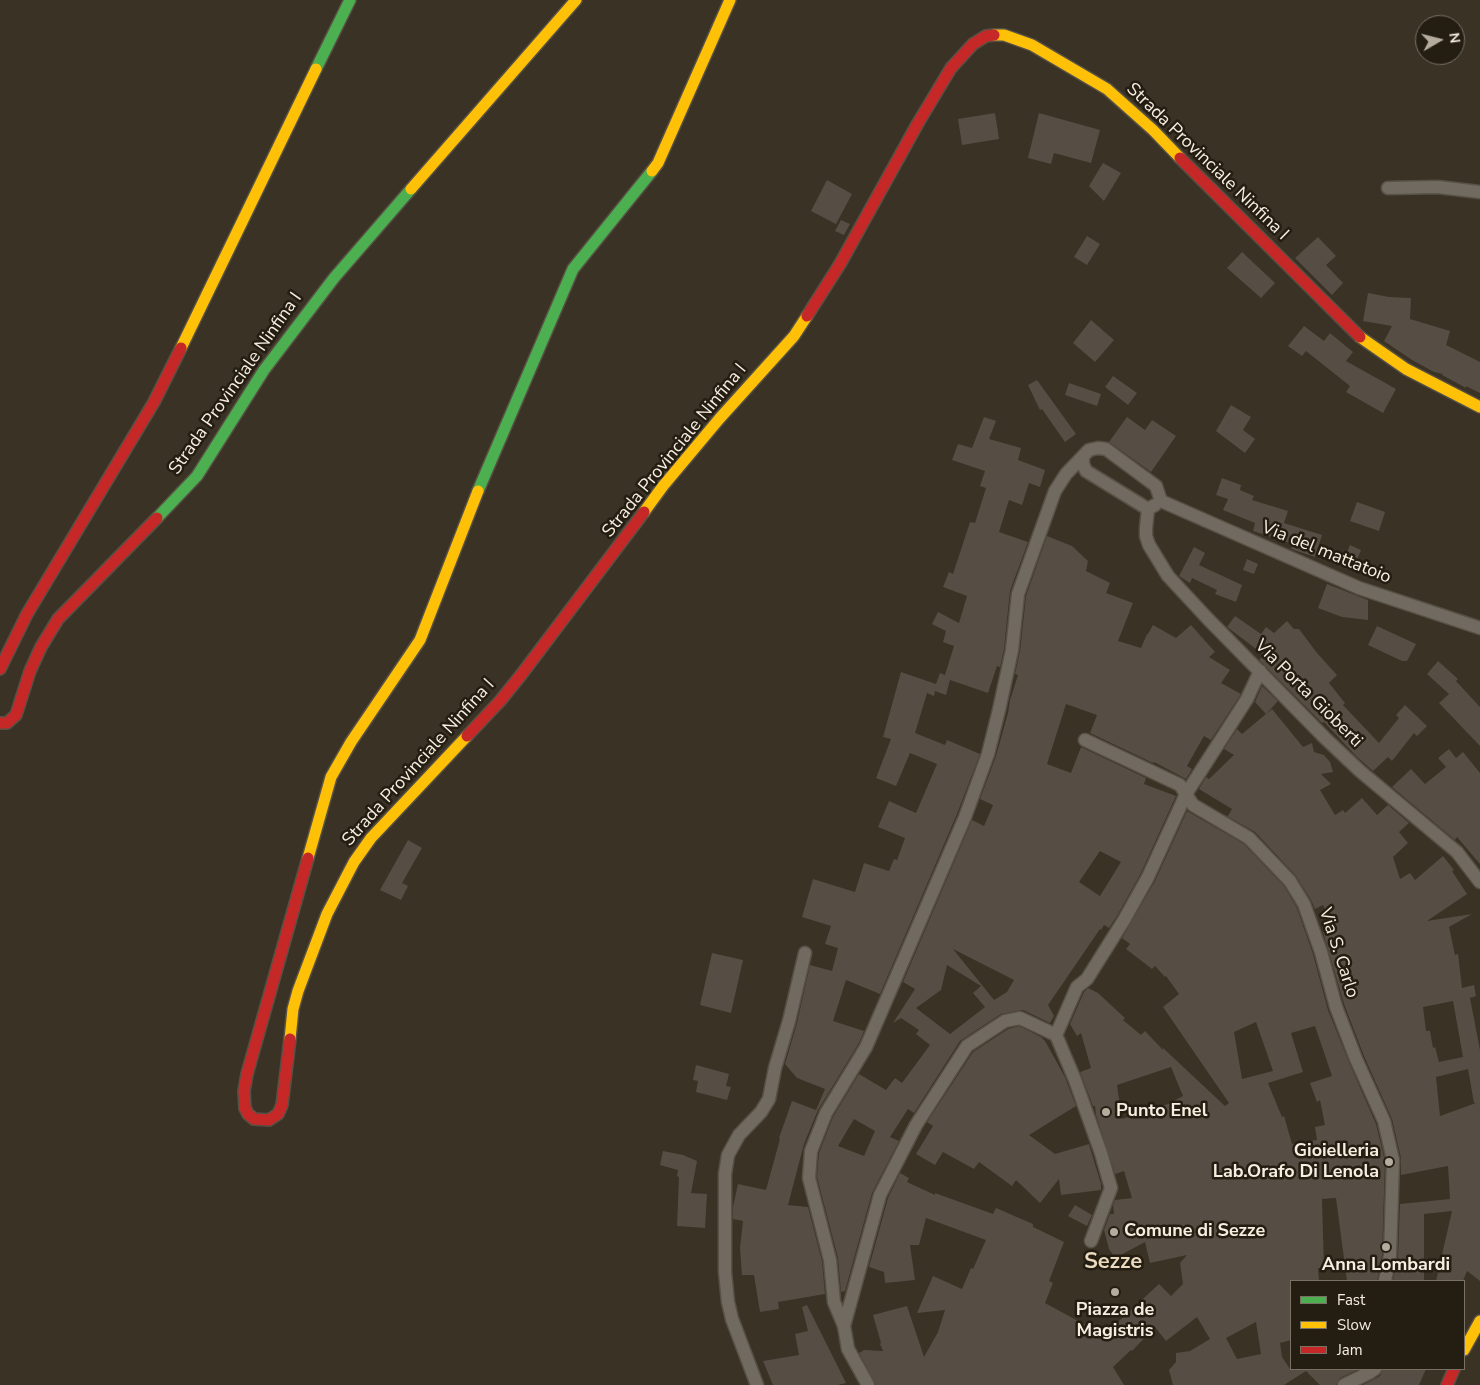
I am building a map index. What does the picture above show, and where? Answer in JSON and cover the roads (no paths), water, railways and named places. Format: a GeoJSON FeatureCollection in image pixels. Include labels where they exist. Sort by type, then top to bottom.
{"type":"FeatureCollection","features":[{"type":"Feature","properties":{"kind":"street"},"geometry":{"type":"LineString","coordinates":[[0,669],[27,614],[154,402],[350,0]]}},
{"type":"Feature","properties":{"kind":"street","name":"Strada Provinciale Ninfina I"},"geometry":{"type":"LineString","coordinates":[[0,723],[7,723],[16,715],[40,647],[58,619],[197,476],[264,370],[334,278],[576,0]]}},
{"type":"Feature","properties":{"kind":"street","name":"Strada Provinciale Ninfina I"},"geometry":{"type":"LineString","coordinates":[[730,0],[658,163],[573,269],[479,489],[420,640],[351,742],[331,777],[244,1091],[245,1108],[254,1119],[269,1120],[278,1114],[282,1105],[286,1085],[293,1009],[298,991],[327,914],[354,862],[371,838],[516,682],[663,486],[720,418],[794,336],[840,264],[918,122],[946,76],[972,44],[986,36],[992,35],[1004,35],[1018,39],[1032,45],[1107,89],[1153,130],[1356,334],[1406,369],[1480,407]]}},
{"type":"Feature","properties":{"kind":"street"},"geometry":{"type":"LineString","coordinates":[[1388,188],[1438,187],[1480,192]]}},
{"type":"Feature","properties":{"kind":"street"},"geometry":{"type":"LineString","coordinates":[[868,1385],[848,1349],[844,1326],[834,1302],[830,1260],[809,1178],[811,1151],[826,1113],[870,1038],[965,817],[988,754],[999,710],[1012,650],[1018,594],[1055,491],[1066,474],[1089,450],[1098,448],[1106,449],[1156,486],[1162,501],[1148,509],[1086,471],[1082,464],[1083,458]]}},
{"type":"Feature","properties":{"kind":"street","name":"Via del mattatoio"},"geometry":{"type":"LineString","coordinates":[[1162,501],[1359,588],[1480,628]]}},
{"type":"Feature","properties":{"kind":"street","name":"Via Porta Gioberti"},"geometry":{"type":"LineString","coordinates":[[1148,509],[1146,528],[1149,545],[1168,576],[1325,738],[1360,771],[1457,852],[1480,882]]}},
{"type":"Feature","properties":{"kind":"street"},"geometry":{"type":"LineString","coordinates":[[1056,1035],[1077,987],[1087,979],[1148,877],[1186,794],[1247,699],[1260,671]]}},
{"type":"Feature","properties":{"kind":"street","name":"Via S. Carlo"},"geometry":{"type":"LineString","coordinates":[[1085,740],[1180,785],[1193,805],[1249,838],[1290,881],[1304,904],[1321,952],[1336,1007],[1356,1059],[1384,1121],[1393,1160],[1390,1256],[1386,1280]]}},
{"type":"Feature","properties":{"kind":"street"},"geometry":{"type":"LineString","coordinates":[[757,1385],[732,1319],[728,1302],[725,1272],[725,1174],[728,1155],[733,1145],[739,1135],[761,1112],[769,1099],[775,1068],[789,1021],[805,953]]}},
{"type":"Feature","properties":{"kind":"street"},"geometry":{"type":"LineString","coordinates":[[844,1326],[880,1195],[916,1125],[967,1046],[1005,1021],[1020,1018],[1056,1035],[1075,1080],[1092,1125],[1111,1188],[1091,1241]]}},
{"type":"Feature","properties":{"kind":"street"},"geometry":{"type":"LineString","coordinates":[[1465,1345],[1480,1321]]}},
{"type":"Feature","properties":{"kind":"street"},"geometry":{"type":"LineString","coordinates":[[1344,1385],[1374,1370]]}},
{"type":"Feature","properties":{"kind":"street"},"geometry":{"type":"LineString","coordinates":[[1447,1385],[1454,1370]]}},
{"type":"Feature","properties":{"kind":"place","name":"Punto Enel"},"geometry":{"type":"Point","coordinates":[1106,1112]}},
{"type":"Feature","properties":{"kind":"place","name":"Gioielleria Lab.Orafo Di Lenola"},"geometry":{"type":"Point","coordinates":[1389,1162]}},
{"type":"Feature","properties":{"kind":"place","name":"Comune di Sezze"},"geometry":{"type":"Point","coordinates":[1114,1232]}},
{"type":"Feature","properties":{"kind":"place","name":"Anna Lombardi"},"geometry":{"type":"Point","coordinates":[1386,1247]}},
{"type":"Feature","properties":{"kind":"place","name":"Piazza de Magistris"},"geometry":{"type":"Point","coordinates":[1115,1292]}},
{"type":"Feature","properties":{"kind":"district","name":"Sezze"},"geometry":{"type":"Point","coordinates":[1113,1263]}}]}
